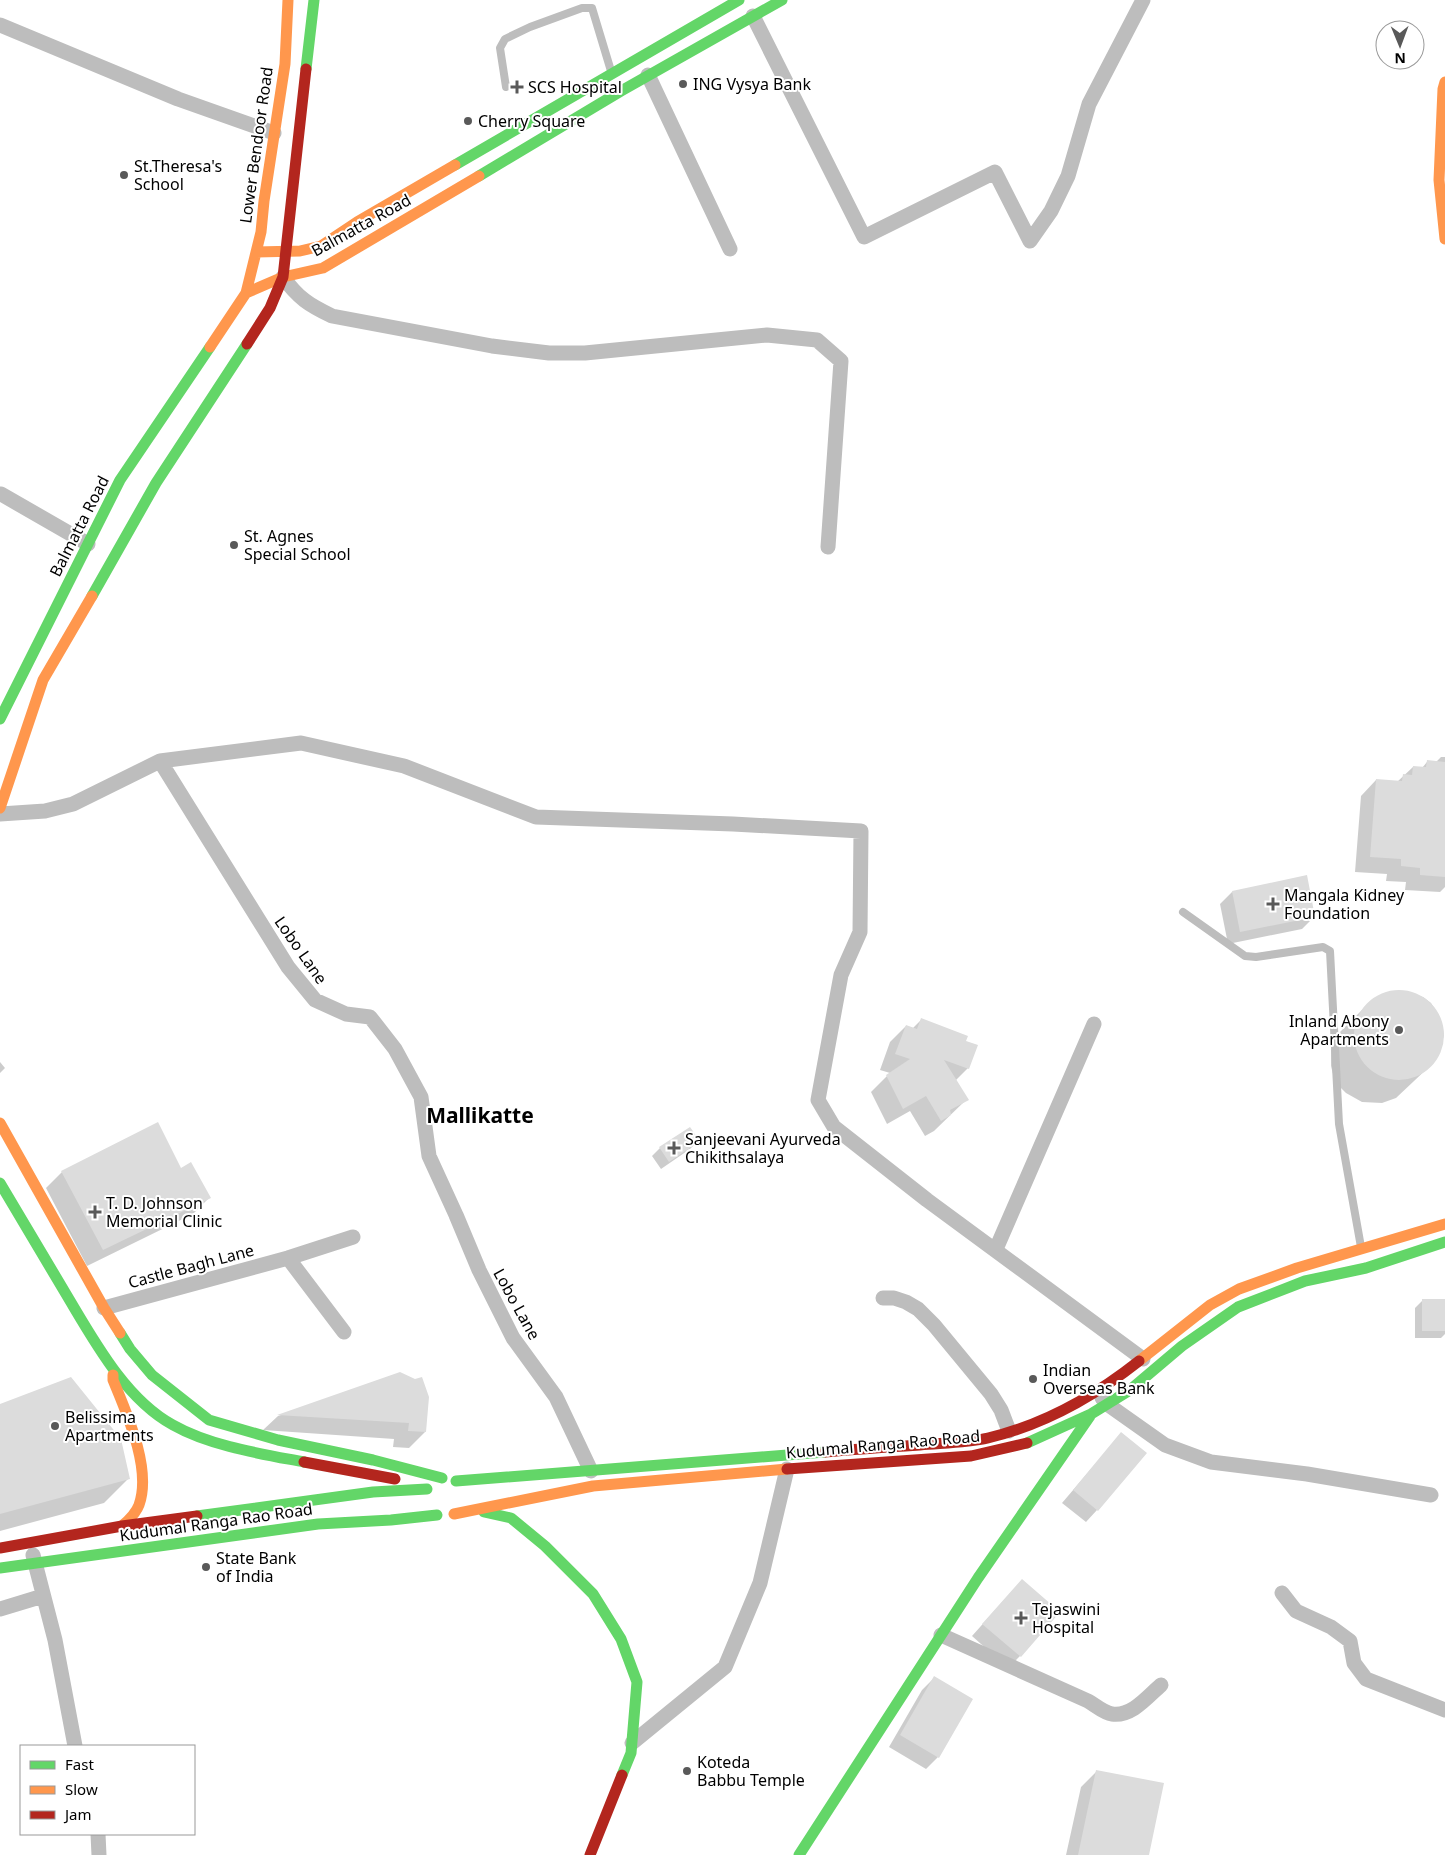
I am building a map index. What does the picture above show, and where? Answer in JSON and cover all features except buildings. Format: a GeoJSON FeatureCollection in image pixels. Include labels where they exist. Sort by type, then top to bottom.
{"type":"FeatureCollection","features":[{"type":"Feature","properties":{"kind":"main road","name":"Lower Bendoor Road"},"geometry":{"type":"LineString","coordinates":[[246,293],[261,232],[285,64],[288,0]]}},
{"type":"Feature","properties":{"kind":"main road"},"geometry":{"type":"LineString","coordinates":[[0,808],[43,680],[156,483],[270,308],[283,277],[314,0]]}},
{"type":"Feature","properties":{"kind":"main road","name":"Balmatta Road"},"geometry":{"type":"LineString","coordinates":[[256,252],[300,252],[321,246],[356,222],[739,0]]}},
{"type":"Feature","properties":{"kind":"main road","name":"Balmatta Road"},"geometry":{"type":"LineString","coordinates":[[1,713],[120,480],[246,293],[283,277],[323,268],[648,75],[782,0]]}},
{"type":"Feature","properties":{"kind":"main road"},"geometry":{"type":"LineString","coordinates":[[1445,82],[1443,89],[1440,180],[1445,239]]}},
{"type":"Feature","properties":{"kind":"main road"},"geometry":{"type":"LineString","coordinates":[[0,1123],[104,1308],[131,1389],[156,1415],[182,1430],[209,1440],[321,1466],[428,1487]]}},
{"type":"Feature","properties":{"kind":"main road"},"geometry":{"type":"LineString","coordinates":[[0,1183],[84,1323],[121,1357],[152,1375],[209,1420],[278,1440],[373,1460],[456,1481],[949,1443],[988,1438],[1027,1426],[1092,1394],[1143,1359],[1210,1305],[1239,1289],[1297,1268],[1445,1224]]}},
{"type":"Feature","properties":{"kind":"main road","name":"Kudumal Ranga Rao Road"},"geometry":{"type":"LineString","coordinates":[[0,1568],[318,1524],[441,1516],[454,1514],[466,1501],[507,1504],[593,1486],[787,1469],[971,1456],[1033,1442],[1091,1414],[1130,1390],[1182,1346],[1238,1307],[1305,1281],[1366,1268],[1445,1242]]}},
{"type":"Feature","properties":{"kind":"main road"},"geometry":{"type":"LineString","coordinates":[[121,1357],[113,1380],[128,1414],[141,1467],[140,1504],[134,1515],[122,1526]]}},
{"type":"Feature","properties":{"kind":"main road"},"geometry":{"type":"LineString","coordinates":[[799,1855],[1032,1495],[1091,1414],[1092,1394]]}},
{"type":"Feature","properties":{"kind":"main road"},"geometry":{"type":"LineString","coordinates":[[0,1548],[122,1526],[373,1492],[428,1487],[442,1478]]}},
{"type":"Feature","properties":{"kind":"main road"},"geometry":{"type":"LineString","coordinates":[[456,1481],[466,1501],[512,1518],[545,1546],[593,1594],[621,1639],[637,1682],[631,1753],[590,1855]]}},
{"type":"Feature","properties":{"kind":"main road"},"geometry":{"type":"LineString","coordinates":[[428,1487],[426,1503],[437,1515]]}},
{"type":"Feature","properties":{"kind":"street"},"geometry":{"type":"LineString","coordinates":[[753,16],[864,237],[995,172],[1030,241],[1051,211],[1068,176],[1089,104],[1142,0]]}},
{"type":"Feature","properties":{"kind":"street"},"geometry":{"type":"LineString","coordinates":[[0,25],[178,99],[274,133]]}},
{"type":"Feature","properties":{"kind":"street"},"geometry":{"type":"LineString","coordinates":[[648,75],[730,250]]}},
{"type":"Feature","properties":{"kind":"street"},"geometry":{"type":"LineString","coordinates":[[283,277],[294,292],[310,306],[332,316],[492,346],[549,354],[585,353],[767,336],[817,340],[842,361],[828,547]]}},
{"type":"Feature","properties":{"kind":"street"},"geometry":{"type":"LineString","coordinates":[[1,494],[88,544]]}},
{"type":"Feature","properties":{"kind":"street"},"geometry":{"type":"LineString","coordinates":[[0,814],[46,811],[73,804],[160,761],[302,743],[404,766],[536,817],[861,831],[860,932],[841,975],[818,1100],[834,1128],[927,1200],[1143,1359]]}},
{"type":"Feature","properties":{"kind":"street","name":"Lobo Lane"},"geometry":{"type":"LineString","coordinates":[[160,761],[288,967],[315,1000],[346,1014],[370,1017],[395,1048],[421,1097],[429,1156],[479,1270],[514,1338],[556,1396],[591,1471]]}},
{"type":"Feature","properties":{"kind":"street"},"geometry":{"type":"LineString","coordinates":[[996,1249],[1094,1024]]}},
{"type":"Feature","properties":{"kind":"street","name":"Castle Bagh Lane"},"geometry":{"type":"LineString","coordinates":[[104,1308],[288,1258],[354,1237]]}},
{"type":"Feature","properties":{"kind":"street"},"geometry":{"type":"LineString","coordinates":[[288,1258],[344,1332]]}},
{"type":"Feature","properties":{"kind":"street"},"geometry":{"type":"LineString","coordinates":[[884,1298],[894,1298],[906,1302],[918,1309],[934,1325],[991,1394],[1001,1410],[1009,1431]]}},
{"type":"Feature","properties":{"kind":"street"},"geometry":{"type":"LineString","coordinates":[[1092,1394],[1165,1445],[1211,1462],[1307,1474],[1431,1495]]}},
{"type":"Feature","properties":{"kind":"street"},"geometry":{"type":"LineString","coordinates":[[632,1744],[725,1666],[760,1582],[787,1469]]}},
{"type":"Feature","properties":{"kind":"street"},"geometry":{"type":"LineString","coordinates":[[30,1542],[55,1640],[75,1745]]}},
{"type":"Feature","properties":{"kind":"street"},"geometry":{"type":"LineString","coordinates":[[1282,1594],[1296,1611],[1331,1628],[1350,1640],[1354,1663],[1366,1680],[1445,1710]]}},
{"type":"Feature","properties":{"kind":"street"},"geometry":{"type":"LineString","coordinates":[[0,1609],[43,1596]]}},
{"type":"Feature","properties":{"kind":"street"},"geometry":{"type":"LineString","coordinates":[[941,1635],[1088,1701],[1111,1714],[1123,1713],[1134,1708],[1161,1684]]}},
{"type":"Feature","properties":{"kind":"street"},"geometry":{"type":"LineString","coordinates":[[98,1835],[99,1855]]}},
{"type":"Feature","properties":{"kind":"lane"},"geometry":{"type":"LineString","coordinates":[[506,87],[500,48],[505,39],[530,26],[592,4],[612,74],[621,91]]}},
{"type":"Feature","properties":{"kind":"lane"},"geometry":{"type":"LineString","coordinates":[[1183,912],[1239,952],[1250,957],[1323,947],[1330,951],[1339,1124],[1362,1248]]}},
{"type":"Feature","properties":{"kind":"traffic: fast"},"geometry":{"type":"LineString","coordinates":[[306,69],[314,0]]}},
{"type":"Feature","properties":{"kind":"traffic: fast"},"geometry":{"type":"LineString","coordinates":[[455,165],[739,0]]}},
{"type":"Feature","properties":{"kind":"traffic: fast"},"geometry":{"type":"LineString","coordinates":[[479,176],[621,91],[782,0]]}},
{"type":"Feature","properties":{"kind":"traffic: fast"},"geometry":{"type":"LineString","coordinates":[[92,596],[156,483],[247,344]]}},
{"type":"Feature","properties":{"kind":"traffic: fast"},"geometry":{"type":"LineString","coordinates":[[0,719],[120,480],[210,347]]}},
{"type":"Feature","properties":{"kind":"traffic: fast"},"geometry":{"type":"LineString","coordinates":[[0,1183],[99,1348],[125,1384],[140,1400],[173,1425],[203,1439],[304,1462]]}},
{"type":"Feature","properties":{"kind":"traffic: fast"},"geometry":{"type":"LineString","coordinates":[[1027,1443],[1091,1414],[1130,1390],[1182,1346],[1238,1307],[1305,1281],[1366,1268],[1445,1242]]}},
{"type":"Feature","properties":{"kind":"traffic: fast"},"geometry":{"type":"LineString","coordinates":[[120,1333],[130,1349],[152,1375],[209,1420],[278,1440],[373,1460],[442,1478]]}},
{"type":"Feature","properties":{"kind":"traffic: fast"},"geometry":{"type":"LineString","coordinates":[[799,1855],[978,1578],[1090,1416]]}},
{"type":"Feature","properties":{"kind":"traffic: fast"},"geometry":{"type":"LineString","coordinates":[[456,1481],[825,1452]]}},
{"type":"Feature","properties":{"kind":"traffic: fast"},"geometry":{"type":"LineString","coordinates":[[197,1516],[373,1492],[427,1489]]}},
{"type":"Feature","properties":{"kind":"traffic: fast"},"geometry":{"type":"LineString","coordinates":[[484,1512],[511,1518],[545,1546],[593,1594],[621,1639],[637,1682],[631,1753],[622,1775]]}},
{"type":"Feature","properties":{"kind":"traffic: fast"},"geometry":{"type":"LineString","coordinates":[[0,1568],[318,1524],[391,1520],[437,1515]]}},
{"type":"Feature","properties":{"kind":"traffic: slow"},"geometry":{"type":"LineString","coordinates":[[246,293],[261,232],[285,64],[288,0]]}},
{"type":"Feature","properties":{"kind":"traffic: slow"},"geometry":{"type":"LineString","coordinates":[[1445,82],[1443,89],[1439,180],[1445,239]]}},
{"type":"Feature","properties":{"kind":"traffic: slow"},"geometry":{"type":"LineString","coordinates":[[256,252],[300,251],[321,246],[357,222],[455,165]]}},
{"type":"Feature","properties":{"kind":"traffic: slow"},"geometry":{"type":"LineString","coordinates":[[210,347],[246,293],[283,277],[323,268],[479,176]]}},
{"type":"Feature","properties":{"kind":"traffic: slow"},"geometry":{"type":"LineString","coordinates":[[0,808],[43,680],[92,596]]}},
{"type":"Feature","properties":{"kind":"traffic: slow"},"geometry":{"type":"LineString","coordinates":[[0,1123],[120,1333]]}},
{"type":"Feature","properties":{"kind":"traffic: slow"},"geometry":{"type":"LineString","coordinates":[[1139,1361],[1210,1305],[1239,1289],[1297,1268],[1445,1224]]}},
{"type":"Feature","properties":{"kind":"traffic: slow"},"geometry":{"type":"LineString","coordinates":[[113,1375],[113,1380],[136,1442],[142,1475],[142,1491],[139,1505],[122,1526]]}},
{"type":"Feature","properties":{"kind":"traffic: slow"},"geometry":{"type":"LineString","coordinates":[[454,1514],[593,1486],[787,1469]]}},
{"type":"Feature","properties":{"kind":"traffic: jam"},"geometry":{"type":"LineString","coordinates":[[247,344],[270,308],[283,277],[306,69]]}},
{"type":"Feature","properties":{"kind":"traffic: jam"},"geometry":{"type":"LineString","coordinates":[[825,1452],[963,1442],[1009,1432],[1049,1417],[1087,1397],[1139,1361]]}},
{"type":"Feature","properties":{"kind":"traffic: jam"},"geometry":{"type":"LineString","coordinates":[[787,1469],[971,1456],[1027,1443]]}},
{"type":"Feature","properties":{"kind":"traffic: jam"},"geometry":{"type":"LineString","coordinates":[[304,1462],[395,1479]]}},
{"type":"Feature","properties":{"kind":"traffic: jam"},"geometry":{"type":"LineString","coordinates":[[0,1548],[122,1526],[197,1516]]}},
{"type":"Feature","properties":{"kind":"traffic: jam"},"geometry":{"type":"LineString","coordinates":[[590,1855],[622,1775]]}},
{"type":"Feature","properties":{"kind":"place","name":"ING Vysya Bank"},"geometry":{"type":"Point","coordinates":[683,84]}},
{"type":"Feature","properties":{"kind":"place","name":"SCS Hospital"},"geometry":{"type":"Point","coordinates":[517,87]}},
{"type":"Feature","properties":{"kind":"place","name":"Cherry Square"},"geometry":{"type":"Point","coordinates":[468,121]}},
{"type":"Feature","properties":{"kind":"place","name":"St.Theresa's School"},"geometry":{"type":"Point","coordinates":[124,175]}},
{"type":"Feature","properties":{"kind":"place","name":"St. Agnes Special School"},"geometry":{"type":"Point","coordinates":[234,545]}},
{"type":"Feature","properties":{"kind":"place","name":"Mangala Kidney Foundation"},"geometry":{"type":"Point","coordinates":[1273,904]}},
{"type":"Feature","properties":{"kind":"place","name":"Inland Abony Apartments"},"geometry":{"type":"Point","coordinates":[1399,1030]}},
{"type":"Feature","properties":{"kind":"place","name":"Sanjeevani Ayurveda Chikithsalaya"},"geometry":{"type":"Point","coordinates":[674,1148]}},
{"type":"Feature","properties":{"kind":"place","name":"T. D. Johnson Memorial Clinic"},"geometry":{"type":"Point","coordinates":[95,1212]}},
{"type":"Feature","properties":{"kind":"place","name":"Indian Overseas Bank"},"geometry":{"type":"Point","coordinates":[1033,1379]}},
{"type":"Feature","properties":{"kind":"place","name":"Belissima Apartments"},"geometry":{"type":"Point","coordinates":[55,1426]}},
{"type":"Feature","properties":{"kind":"place","name":"State Bank of India"},"geometry":{"type":"Point","coordinates":[206,1567]}},
{"type":"Feature","properties":{"kind":"place","name":"Tejaswini Hospital"},"geometry":{"type":"Point","coordinates":[1021,1618]}},
{"type":"Feature","properties":{"kind":"place","name":"Koteda Babbu Temple"},"geometry":{"type":"Point","coordinates":[687,1771]}},
{"type":"Feature","properties":{"kind":"district","name":"Mallikatte"},"geometry":{"type":"Point","coordinates":[480,1115]}}]}
